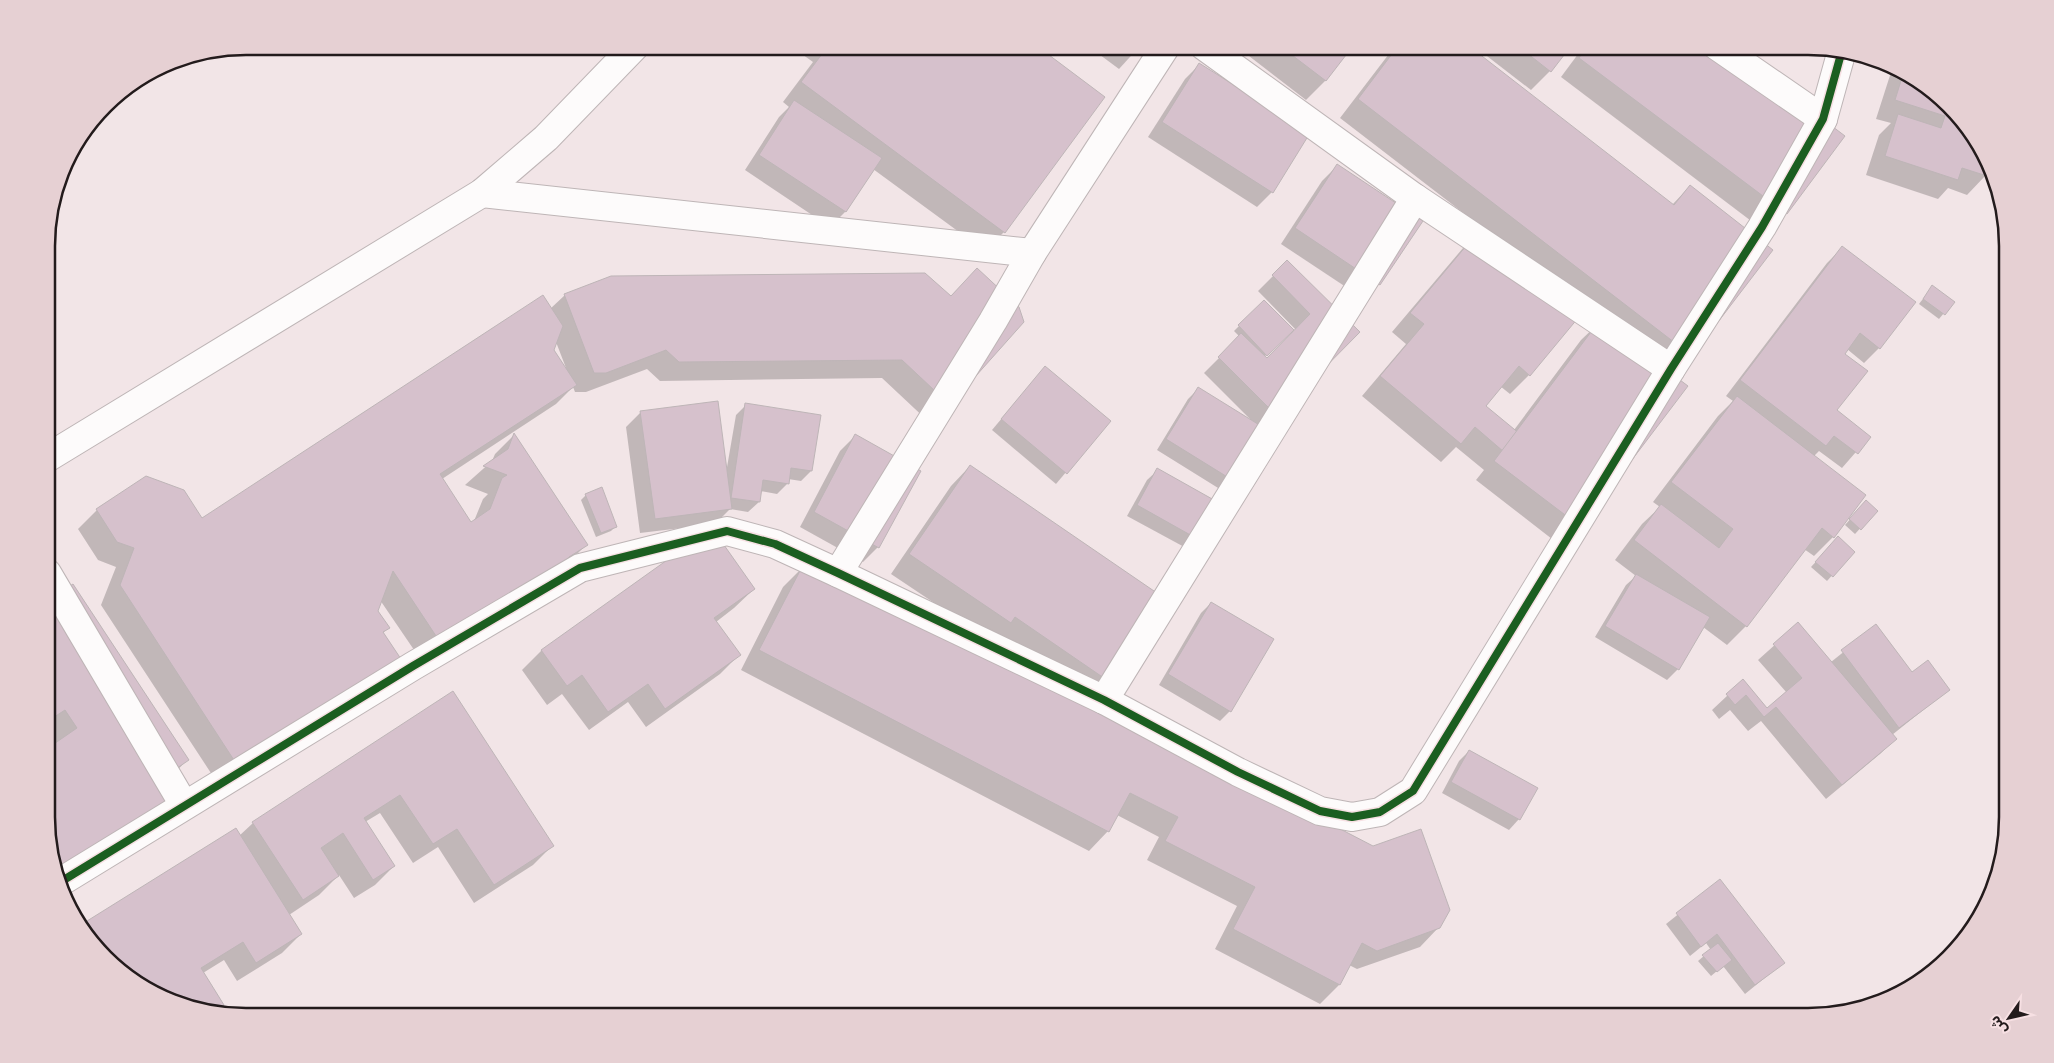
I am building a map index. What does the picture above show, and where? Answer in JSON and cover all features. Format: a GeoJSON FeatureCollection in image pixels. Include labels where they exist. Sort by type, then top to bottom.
{"type":"FeatureCollection","features":[{"type":"Feature","properties":{"kind":"street"},"geometry":{"type":"LineString","coordinates":[[55,453],[482,193],[546,138],[626,55]]}},
{"type":"Feature","properties":{"kind":"street"},"geometry":{"type":"LineString","coordinates":[[838,573],[993,321],[1032,253],[1160,55]]}},
{"type":"Feature","properties":{"kind":"street"},"geometry":{"type":"LineString","coordinates":[[1216,55],[1415,198],[1671,369]]}},
{"type":"Feature","properties":{"kind":"street"},"geometry":{"type":"LineString","coordinates":[[1730,55],[1823,119]]}},
{"type":"Feature","properties":{"kind":"street"},"geometry":{"type":"LineString","coordinates":[[65,879],[184,805],[580,568],[726,531],[775,544],[838,573],[1104,700],[1238,772],[1320,811],[1352,817],[1380,812],[1414,792],[1671,369],[1762,227],[1823,119],[1840,58]]}},
{"type":"Feature","properties":{"kind":"street"},"geometry":{"type":"LineString","coordinates":[[482,193],[1032,253]]}},
{"type":"Feature","properties":{"kind":"street"},"geometry":{"type":"LineString","coordinates":[[1104,700],[1415,198]]}},
{"type":"Feature","properties":{"kind":"street"},"geometry":{"type":"LineString","coordinates":[[55,587],[184,805]]}},
{"type":"Feature","properties":{"kind":"building"},"geometry":{"type":"Polygon","coordinates":[[[821,55],[1049,55],[1105,97],[1005,233],[801,82],[821,55]]]}},
{"type":"Feature","properties":{"kind":"building"},"geometry":{"type":"Polygon","coordinates":[[[1292,55],[1346,55],[1326,81],[1292,55]]]}},
{"type":"Feature","properties":{"kind":"building"},"geometry":{"type":"Polygon","coordinates":[[[1391,55],[1481,55],[1674,205],[1690,185],[1773,250],[1692,356],[1358,99],[1391,55]]]}},
{"type":"Feature","properties":{"kind":"building"},"geometry":{"type":"Polygon","coordinates":[[[1529,55],[1564,55],[1551,72],[1529,55]]]}},
{"type":"Feature","properties":{"kind":"building"},"geometry":{"type":"Polygon","coordinates":[[[1581,55],[1738,55],[1845,136],[1787,214],[1579,58],[1581,55]]]}},
{"type":"Feature","properties":{"kind":"building"},"geometry":{"type":"Polygon","coordinates":[[[1199,63],[1310,133],[1273,193],[1162,122],[1199,63]]]}},
{"type":"Feature","properties":{"kind":"building"},"geometry":{"type":"Polygon","coordinates":[[[1901,80],[1934,102],[1952,120],[1967,140],[1985,175],[1962,168],[1958,180],[1885,156],[1898,114],[1941,128],[1945,116],[1895,100],[1901,80]]]}},
{"type":"Feature","properties":{"kind":"building"},"geometry":{"type":"Polygon","coordinates":[[[794,100],[882,158],[846,212],[759,155],[794,100]]]}},
{"type":"Feature","properties":{"kind":"building"},"geometry":{"type":"Polygon","coordinates":[[[1337,164],[1423,221],[1380,285],[1295,228],[1337,164]]]}},
{"type":"Feature","properties":{"kind":"building"},"geometry":{"type":"Polygon","coordinates":[[[1482,227],[1583,312],[1530,376],[1519,366],[1486,406],[1520,434],[1504,452],[1475,427],[1461,444],[1380,376],[1424,324],[1410,313],[1482,227]]]}},
{"type":"Feature","properties":{"kind":"building"},"geometry":{"type":"Polygon","coordinates":[[[1842,246],[1916,302],[1880,349],[1860,333],[1845,354],[1868,371],[1837,410],[1871,437],[1858,454],[1834,436],[1826,446],[1740,380],[1842,246]]]}},
{"type":"Feature","properties":{"kind":"building"},"geometry":{"type":"Polygon","coordinates":[[[1287,260],[1360,332],[1277,416],[1218,357],[1241,333],[1267,358],[1310,314],[1272,275],[1287,260]]]}},
{"type":"Feature","properties":{"kind":"building"},"geometry":{"type":"Polygon","coordinates":[[[977,268],[1019,307],[1024,322],[950,405],[902,360],[679,362],[666,350],[606,373],[594,373],[564,294],[611,276],[925,273],[951,296],[977,268]]]}},
{"type":"Feature","properties":{"kind":"building"},"geometry":{"type":"Polygon","coordinates":[[[1932,285],[1955,302],[1945,315],[1923,299],[1932,285]]]}},
{"type":"Feature","properties":{"kind":"building"},"geometry":{"type":"Polygon","coordinates":[[[543,295],[563,326],[554,350],[577,385],[440,474],[471,522],[490,509],[502,478],[507,475],[483,466],[508,449],[514,433],[588,545],[569,557],[564,569],[444,648],[393,571],[378,611],[390,628],[383,632],[407,668],[243,774],[120,585],[134,548],[117,542],[96,509],[146,476],[184,490],[202,518],[543,295]]]}},
{"type":"Feature","properties":{"kind":"building"},"geometry":{"type":"Polygon","coordinates":[[[1264,300],[1294,330],[1267,356],[1238,325],[1264,300]]]}},
{"type":"Feature","properties":{"kind":"building"},"geometry":{"type":"Polygon","coordinates":[[[1600,320],[1688,386],[1581,527],[1494,461],[1600,320]]]}},
{"type":"Feature","properties":{"kind":"building"},"geometry":{"type":"Polygon","coordinates":[[[1045,366],[1111,421],[1067,474],[1001,419],[1045,366]]]}},
{"type":"Feature","properties":{"kind":"building"},"geometry":{"type":"Polygon","coordinates":[[[1198,387],[1282,439],[1250,491],[1166,439],[1198,387]]]}},
{"type":"Feature","properties":{"kind":"building"},"geometry":{"type":"Polygon","coordinates":[[[1737,396],[1866,495],[1834,538],[1822,528],[1747,627],[1634,540],[1661,504],[1719,548],[1733,529],[1671,482],[1737,396]]]}},
{"type":"Feature","properties":{"kind":"building"},"geometry":{"type":"Polygon","coordinates":[[[718,401],[732,509],[655,519],[640,411],[718,401]]]}},
{"type":"Feature","properties":{"kind":"building"},"geometry":{"type":"Polygon","coordinates":[[[745,403],[821,415],[812,471],[791,468],[789,484],[763,480],[760,502],[731,498],[745,403]]]}},
{"type":"Feature","properties":{"kind":"building"},"geometry":{"type":"Polygon","coordinates":[[[855,434],[921,471],[879,548],[814,512],[855,434]]]}},
{"type":"Feature","properties":{"kind":"building"},"geometry":{"type":"Polygon","coordinates":[[[970,465],[1173,604],[1117,687],[1015,617],[1011,623],[909,554],[970,465]]]}},
{"type":"Feature","properties":{"kind":"building"},"geometry":{"type":"Polygon","coordinates":[[[1157,468],[1230,509],[1210,546],[1137,505],[1157,468]]]}},
{"type":"Feature","properties":{"kind":"building"},"geometry":{"type":"Polygon","coordinates":[[[602,487],[617,527],[601,533],[585,494],[602,487]]]}},
{"type":"Feature","properties":{"kind":"building"},"geometry":{"type":"Polygon","coordinates":[[[1866,500],[1878,511],[1861,530],[1849,519],[1866,500]]]}},
{"type":"Feature","properties":{"kind":"building"},"geometry":{"type":"Polygon","coordinates":[[[712,528],[755,589],[714,618],[741,655],[665,709],[648,684],[608,712],[582,675],[567,686],[541,650],[712,528]]]}},
{"type":"Feature","properties":{"kind":"building"},"geometry":{"type":"Polygon","coordinates":[[[1838,536],[1855,552],[1833,577],[1815,562],[1838,536]]]}},
{"type":"Feature","properties":{"kind":"building"},"geometry":{"type":"Polygon","coordinates":[[[822,560],[1373,846],[1421,829],[1450,910],[1440,928],[1377,951],[1362,943],[1340,985],[1233,929],[1255,887],[1165,841],[1178,817],[1130,793],[1109,832],[759,650],[802,567],[822,560]]]}},
{"type":"Feature","properties":{"kind":"building"},"geometry":{"type":"Polygon","coordinates":[[[1636,574],[1710,617],[1679,670],[1605,626],[1636,574]]]}},
{"type":"Feature","properties":{"kind":"building"},"geometry":{"type":"Polygon","coordinates":[[[73,584],[189,760],[164,777],[182,806],[65,880],[61,867],[55,830],[55,743],[77,728],[65,710],[55,716],[55,596],[73,584]]]}},
{"type":"Feature","properties":{"kind":"building"},"geometry":{"type":"Polygon","coordinates":[[[1211,602],[1274,639],[1231,712],[1168,674],[1211,602]]]}},
{"type":"Feature","properties":{"kind":"building"},"geometry":{"type":"Polygon","coordinates":[[[1798,622],[1897,739],[1842,785],[1776,707],[1764,717],[1746,695],[1735,705],[1726,694],[1743,679],[1767,708],[1802,678],[1773,644],[1798,622]]]}},
{"type":"Feature","properties":{"kind":"building"},"geometry":{"type":"Polygon","coordinates":[[[1876,624],[1912,672],[1928,660],[1950,690],[1899,728],[1841,650],[1876,624]]]}},
{"type":"Feature","properties":{"kind":"building"},"geometry":{"type":"Polygon","coordinates":[[[453,691],[554,846],[494,885],[457,829],[433,844],[400,795],[364,818],[395,866],[373,880],[343,833],[321,848],[339,876],[303,900],[252,822],[453,691]]]}},
{"type":"Feature","properties":{"kind":"building"},"geometry":{"type":"Polygon","coordinates":[[[1469,750],[1538,788],[1520,820],[1451,782],[1469,750]]]}},
{"type":"Feature","properties":{"kind":"building"},"geometry":{"type":"Polygon","coordinates":[[[236,828],[302,934],[256,963],[243,942],[201,968],[224,1005],[222,1006],[184,998],[140,976],[120,961],[102,943],[86,922],[236,828]]]}},
{"type":"Feature","properties":{"kind":"building"},"geometry":{"type":"Polygon","coordinates":[[[1720,879],[1785,963],[1755,985],[1717,934],[1701,947],[1676,913],[1720,879]]]}},
{"type":"Feature","properties":{"kind":"building"},"geometry":{"type":"Polygon","coordinates":[[[1718,943],[1732,960],[1717,972],[1702,955],[1718,943]]]}},
{"type":"Feature","properties":{"kind":"cycle path"},"geometry":{"type":"LineString","coordinates":[[65,879],[413,666],[580,568],[727,531],[775,544],[838,573],[1104,700],[1238,772],[1320,811],[1352,817],[1380,812],[1413,791],[1671,369],[1762,227],[1823,119],[1840,58]]}}]}
